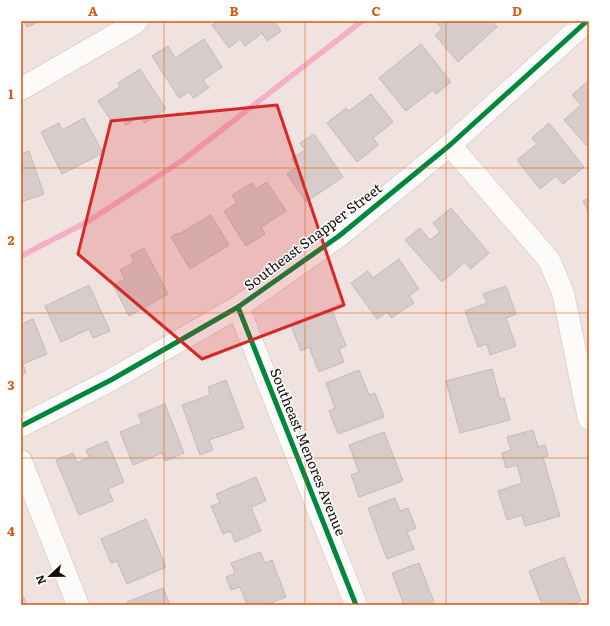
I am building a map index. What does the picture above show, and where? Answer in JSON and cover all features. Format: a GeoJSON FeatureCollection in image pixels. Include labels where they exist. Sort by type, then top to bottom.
{"type":"FeatureCollection","features":[{"type":"Feature","properties":{"kind":"street"},"geometry":{"type":"LineString","coordinates":[[21,89],[137,21]]}},
{"type":"Feature","properties":{"kind":"street","name":"Southeast Snapper Street"},"geometry":{"type":"LineString","coordinates":[[21,426],[111,380],[238,307],[339,236],[450,145],[587,21]]}},
{"type":"Feature","properties":{"kind":"street"},"geometry":{"type":"LineString","coordinates":[[450,145],[549,260],[563,294],[589,419]]}},
{"type":"Feature","properties":{"kind":"street","name":"Southeast Menores Avenue"},"geometry":{"type":"LineString","coordinates":[[238,307],[356,605]]}},
{"type":"Feature","properties":{"kind":"street"},"geometry":{"type":"LineString","coordinates":[[21,461],[78,605]]}},
{"type":"Feature","properties":{"kind":"highlighted area"},"geometry":{"type":"Polygon","coordinates":[[[277,105],[344,305],[202,359],[78,254],[111,121],[277,105]]]}},
{"type":"Feature","properties":{"kind":"building"},"geometry":{"type":"Polygon","coordinates":[[[24,21],[40,21],[27,27],[24,21]]]}},
{"type":"Feature","properties":{"kind":"building"},"geometry":{"type":"Polygon","coordinates":[[[218,21],[274,21],[281,31],[267,41],[262,33],[245,46],[240,39],[229,48],[212,25],[218,21]]]}},
{"type":"Feature","properties":{"kind":"building"},"geometry":{"type":"Polygon","coordinates":[[[435,21],[492,21],[497,27],[458,62],[435,35],[442,29],[435,21]]]}},
{"type":"Feature","properties":{"kind":"building"},"geometry":{"type":"Polygon","coordinates":[[[204,39],[222,67],[203,80],[209,88],[193,98],[189,92],[179,98],[152,56],[168,46],[175,58],[204,39]]]}},
{"type":"Feature","properties":{"kind":"building"},"geometry":{"type":"Polygon","coordinates":[[[421,44],[451,82],[436,94],[433,90],[406,111],[379,78],[421,44]]]}},
{"type":"Feature","properties":{"kind":"building"},"geometry":{"type":"Polygon","coordinates":[[[140,69],[166,109],[145,123],[140,116],[126,125],[121,117],[112,122],[98,101],[120,87],[118,83],[140,69]]]}},
{"type":"Feature","properties":{"kind":"building"},"geometry":{"type":"Polygon","coordinates":[[[589,80],[589,142],[586,145],[564,120],[581,105],[572,95],[589,80]]]}},
{"type":"Feature","properties":{"kind":"building"},"geometry":{"type":"Polygon","coordinates":[[[371,94],[393,122],[373,138],[378,145],[357,162],[327,123],[346,108],[349,111],[371,94]]]}},
{"type":"Feature","properties":{"kind":"building"},"geometry":{"type":"Polygon","coordinates":[[[84,118],[103,153],[62,174],[41,132],[59,123],[62,130],[84,118]]]}},
{"type":"Feature","properties":{"kind":"building"},"geometry":{"type":"Polygon","coordinates":[[[549,123],[584,167],[563,184],[556,176],[540,189],[517,160],[537,144],[532,138],[549,123]]]}},
{"type":"Feature","properties":{"kind":"building"},"geometry":{"type":"Polygon","coordinates":[[[314,134],[343,177],[306,202],[287,174],[297,167],[291,159],[305,150],[300,143],[314,134]]]}},
{"type":"Feature","properties":{"kind":"building"},"geometry":{"type":"Polygon","coordinates":[[[29,151],[44,194],[21,202],[21,154],[29,151]]]}},
{"type":"Feature","properties":{"kind":"building"},"geometry":{"type":"Polygon","coordinates":[[[267,182],[286,211],[261,227],[265,234],[246,246],[224,211],[237,203],[232,195],[252,183],[256,189],[267,182]]]}},
{"type":"Feature","properties":{"kind":"building"},"geometry":{"type":"Polygon","coordinates":[[[589,198],[589,213],[583,201],[589,198]]]}},
{"type":"Feature","properties":{"kind":"building"},"geometry":{"type":"Polygon","coordinates":[[[451,208],[489,253],[471,269],[465,262],[442,282],[405,240],[420,228],[430,240],[440,232],[433,223],[451,208]]]}},
{"type":"Feature","properties":{"kind":"building"},"geometry":{"type":"Polygon","coordinates":[[[211,215],[229,245],[190,269],[171,237],[178,233],[179,234],[211,215]]]}},
{"type":"Feature","properties":{"kind":"building"},"geometry":{"type":"Polygon","coordinates":[[[144,248],[168,294],[129,316],[113,285],[125,279],[120,270],[134,262],[131,255],[144,248]]]}},
{"type":"Feature","properties":{"kind":"building"},"geometry":{"type":"Polygon","coordinates":[[[399,259],[419,289],[409,296],[414,303],[391,318],[387,312],[377,319],[351,283],[368,271],[373,278],[399,259]]]}},
{"type":"Feature","properties":{"kind":"building"},"geometry":{"type":"Polygon","coordinates":[[[89,285],[110,331],[93,338],[89,329],[61,342],[45,306],[89,285]]]}},
{"type":"Feature","properties":{"kind":"building"},"geometry":{"type":"Polygon","coordinates":[[[506,286],[516,314],[506,318],[516,346],[490,355],[487,344],[478,347],[465,311],[487,303],[483,294],[506,286]]]}},
{"type":"Feature","properties":{"kind":"building"},"geometry":{"type":"Polygon","coordinates":[[[332,311],[346,346],[339,349],[344,362],[319,372],[309,347],[301,351],[291,326],[332,311]]]}},
{"type":"Feature","properties":{"kind":"building"},"geometry":{"type":"Polygon","coordinates":[[[33,319],[47,354],[23,364],[26,373],[21,375],[21,324],[33,319]]]}},
{"type":"Feature","properties":{"kind":"building"},"geometry":{"type":"Polygon","coordinates":[[[492,369],[500,399],[504,398],[510,420],[460,433],[446,381],[492,369]]]}},
{"type":"Feature","properties":{"kind":"building"},"geometry":{"type":"Polygon","coordinates":[[[359,370],[369,395],[375,393],[384,417],[338,434],[329,411],[335,408],[326,383],[359,370]]]}},
{"type":"Feature","properties":{"kind":"building"},"geometry":{"type":"Polygon","coordinates":[[[226,380],[244,428],[209,440],[213,450],[200,455],[182,405],[210,395],[208,387],[226,380]]]}},
{"type":"Feature","properties":{"kind":"building"},"geometry":{"type":"Polygon","coordinates":[[[165,404],[184,453],[165,461],[162,453],[133,465],[120,432],[142,423],[138,415],[165,404]]]}},
{"type":"Feature","properties":{"kind":"building"},"geometry":{"type":"Polygon","coordinates":[[[533,430],[538,447],[545,445],[548,456],[543,457],[560,516],[525,526],[522,515],[507,520],[498,491],[522,483],[517,465],[506,468],[502,453],[511,450],[507,437],[533,430]]]}},
{"type":"Feature","properties":{"kind":"building"},"geometry":{"type":"Polygon","coordinates":[[[384,432],[403,481],[359,497],[351,475],[359,472],[349,445],[384,432]]]}},
{"type":"Feature","properties":{"kind":"building"},"geometry":{"type":"Polygon","coordinates":[[[107,441],[124,482],[108,489],[113,501],[79,515],[56,460],[73,453],[77,463],[89,457],[86,450],[107,441]]]}},
{"type":"Feature","properties":{"kind":"building"},"geometry":{"type":"Polygon","coordinates":[[[256,477],[266,501],[251,507],[261,531],[235,542],[231,531],[223,534],[211,506],[220,503],[216,494],[256,477]]]}},
{"type":"Feature","properties":{"kind":"building"},"geometry":{"type":"Polygon","coordinates":[[[395,498],[400,511],[408,508],[416,528],[407,532],[414,549],[387,559],[368,508],[395,498]]]}},
{"type":"Feature","properties":{"kind":"building"},"geometry":{"type":"Polygon","coordinates":[[[146,519],[166,567],[127,584],[117,561],[111,563],[101,539],[146,519]]]}},
{"type":"Feature","properties":{"kind":"building"},"geometry":{"type":"Polygon","coordinates":[[[260,552],[265,563],[272,560],[286,597],[266,605],[247,605],[240,587],[231,590],[226,577],[235,573],[231,563],[260,552]]]}},
{"type":"Feature","properties":{"kind":"building"},"geometry":{"type":"Polygon","coordinates":[[[564,557],[581,601],[571,605],[542,605],[529,571],[564,557]]]}},
{"type":"Feature","properties":{"kind":"building"},"geometry":{"type":"Polygon","coordinates":[[[419,563],[435,605],[404,605],[392,573],[419,563]]]}},
{"type":"Feature","properties":{"kind":"building"},"geometry":{"type":"Polygon","coordinates":[[[163,588],[170,605],[128,605],[127,602],[163,588]]]}},
{"type":"Feature","properties":{"kind":"building"},"geometry":{"type":"Polygon","coordinates":[[[21,592],[27,605],[21,605],[21,592]]]}},
{"type":"Feature","properties":{"kind":"waterway"},"geometry":{"type":"LineString","coordinates":[[21,256],[87,222],[183,160],[362,21]]}},
{"type":"Feature","properties":{"kind":"cycle path"},"geometry":{"type":"LineString","coordinates":[[21,426],[111,380],[238,307],[339,236],[450,145],[587,21]]}},
{"type":"Feature","properties":{"kind":"cycle path"},"geometry":{"type":"LineString","coordinates":[[238,307],[356,605]]}}]}
